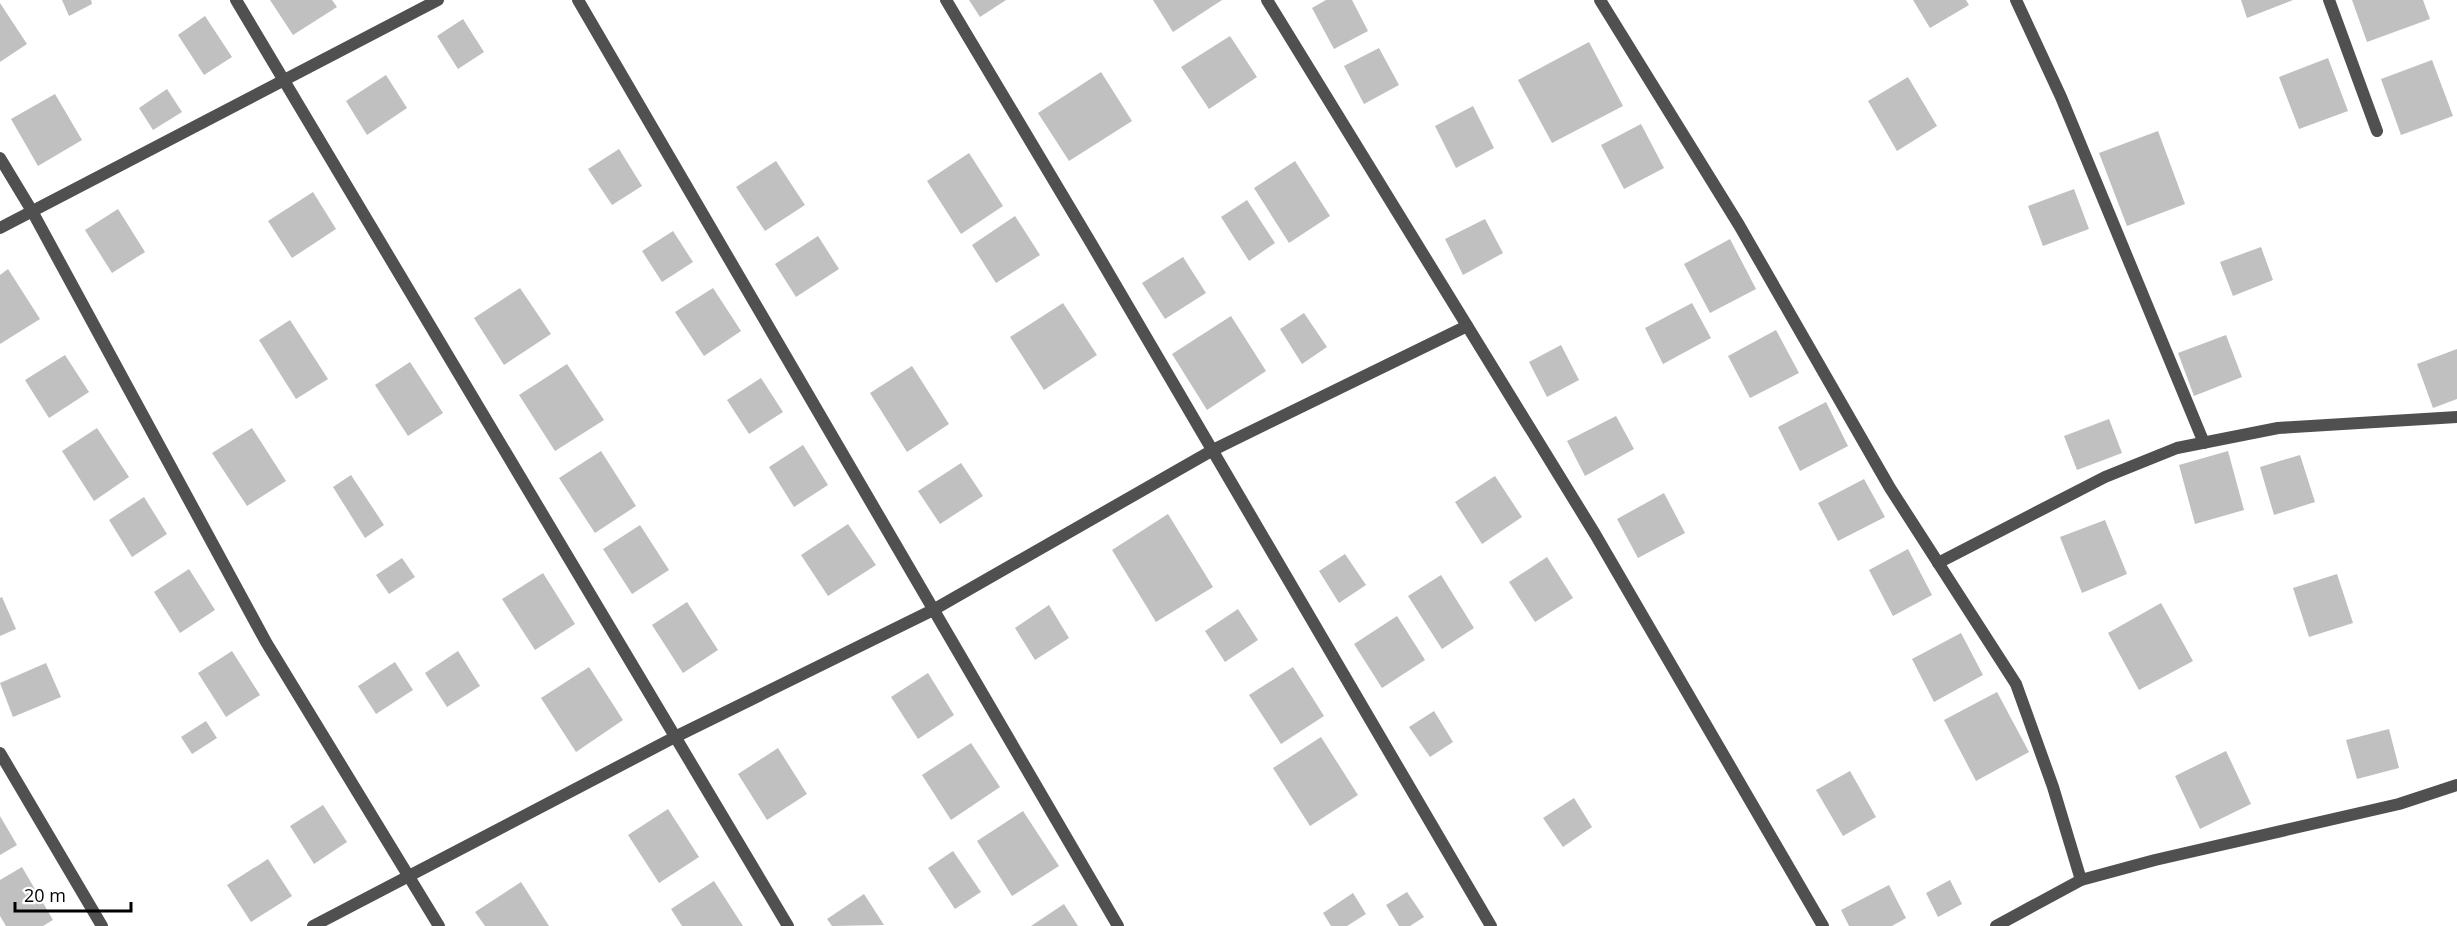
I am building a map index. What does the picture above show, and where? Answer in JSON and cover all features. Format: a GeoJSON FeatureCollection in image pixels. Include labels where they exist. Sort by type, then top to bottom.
{"type":"FeatureCollection","features":[{"type":"Feature","properties":{"kind":"street"},"geometry":{"type":"LineString","coordinates":[[236,0],[788,926]]}},
{"type":"Feature","properties":{"kind":"street"},"geometry":{"type":"LineString","coordinates":[[0,228],[438,0]]}},
{"type":"Feature","properties":{"kind":"street"},"geometry":{"type":"LineString","coordinates":[[578,0],[1118,926]]}},
{"type":"Feature","properties":{"kind":"street"},"geometry":{"type":"LineString","coordinates":[[946,0],[1213,450],[1491,926]]}},
{"type":"Feature","properties":{"kind":"street"},"geometry":{"type":"LineString","coordinates":[[1267,0],[1602,544],[1823,926]]}},
{"type":"Feature","properties":{"kind":"street"},"geometry":{"type":"LineString","coordinates":[[1600,0],[1739,225],[1890,488],[2016,684],[2053,787],[2081,880]]}},
{"type":"Feature","properties":{"kind":"street"},"geometry":{"type":"LineString","coordinates":[[2016,0],[2061,97],[2205,443]]}},
{"type":"Feature","properties":{"kind":"street"},"geometry":{"type":"LineString","coordinates":[[2330,0],[2377,131]]}},
{"type":"Feature","properties":{"kind":"street"},"geometry":{"type":"LineString","coordinates":[[0,158],[32,211],[266,642],[439,926]]}},
{"type":"Feature","properties":{"kind":"street"},"geometry":{"type":"LineString","coordinates":[[313,926],[675,737],[933,610],[1213,450],[1467,326]]}},
{"type":"Feature","properties":{"kind":"street"},"geometry":{"type":"LineString","coordinates":[[1938,563],[2105,477],[2177,448],[2278,428],[2457,417]]}},
{"type":"Feature","properties":{"kind":"street"},"geometry":{"type":"LineString","coordinates":[[0,753],[102,926]]}},
{"type":"Feature","properties":{"kind":"street"},"geometry":{"type":"LineString","coordinates":[[1996,926],[2081,880],[2155,860],[2399,804],[2457,785]]}},
{"type":"Feature","properties":{"kind":"building"},"geometry":{"type":"Polygon","coordinates":[[[62,0],[91,0],[92,4],[69,16],[62,0]]]}},
{"type":"Feature","properties":{"kind":"building"},"geometry":{"type":"Polygon","coordinates":[[[270,0],[332,0],[337,7],[293,35],[270,0]]]}},
{"type":"Feature","properties":{"kind":"building"},"geometry":{"type":"Polygon","coordinates":[[[969,0],[1006,0],[980,17],[969,0]]]}},
{"type":"Feature","properties":{"kind":"building"},"geometry":{"type":"Polygon","coordinates":[[[1153,0],[1222,0],[1173,32],[1153,0]]]}},
{"type":"Feature","properties":{"kind":"building"},"geometry":{"type":"Polygon","coordinates":[[[1326,0],[1352,0],[1368,31],[1334,49],[1312,8],[1326,0]]]}},
{"type":"Feature","properties":{"kind":"building"},"geometry":{"type":"Polygon","coordinates":[[[1913,0],[1966,0],[1969,5],[1930,28],[1913,0]]]}},
{"type":"Feature","properties":{"kind":"building"},"geometry":{"type":"Polygon","coordinates":[[[2241,0],[2293,0],[2247,18],[2241,0]]]}},
{"type":"Feature","properties":{"kind":"building"},"geometry":{"type":"Polygon","coordinates":[[[2352,0],[2423,0],[2430,19],[2367,42],[2352,0]]]}},
{"type":"Feature","properties":{"kind":"building"},"geometry":{"type":"Polygon","coordinates":[[[0,3],[27,44],[0,62],[0,3]]]}},
{"type":"Feature","properties":{"kind":"building"},"geometry":{"type":"Polygon","coordinates":[[[205,16],[232,57],[204,75],[178,35],[205,16]]]}},
{"type":"Feature","properties":{"kind":"building"},"geometry":{"type":"Polygon","coordinates":[[[463,19],[484,52],[458,69],[437,36],[463,19]]]}},
{"type":"Feature","properties":{"kind":"building"},"geometry":{"type":"Polygon","coordinates":[[[1230,36],[1257,77],[1209,109],[1181,67],[1230,36]]]}},
{"type":"Feature","properties":{"kind":"building"},"geometry":{"type":"Polygon","coordinates":[[[1589,42],[1623,106],[1552,143],[1518,80],[1589,42]]]}},
{"type":"Feature","properties":{"kind":"building"},"geometry":{"type":"Polygon","coordinates":[[[1379,48],[1399,85],[1364,104],[1344,66],[1379,48]]]}},
{"type":"Feature","properties":{"kind":"building"},"geometry":{"type":"Polygon","coordinates":[[[2328,58],[2348,111],[2299,129],[2279,77],[2328,58]]]}},
{"type":"Feature","properties":{"kind":"building"},"geometry":{"type":"Polygon","coordinates":[[[2432,60],[2453,116],[2401,135],[2381,79],[2432,60]]]}},
{"type":"Feature","properties":{"kind":"building"},"geometry":{"type":"Polygon","coordinates":[[[1101,72],[1132,121],[1069,161],[1038,113],[1101,72]]]}},
{"type":"Feature","properties":{"kind":"building"},"geometry":{"type":"Polygon","coordinates":[[[386,75],[407,108],[367,135],[346,101],[386,75]]]}},
{"type":"Feature","properties":{"kind":"building"},"geometry":{"type":"Polygon","coordinates":[[[1908,77],[1937,126],[1897,151],[1868,101],[1908,77]]]}},
{"type":"Feature","properties":{"kind":"building"},"geometry":{"type":"Polygon","coordinates":[[[167,89],[182,112],[153,130],[139,108],[167,89]]]}},
{"type":"Feature","properties":{"kind":"building"},"geometry":{"type":"Polygon","coordinates":[[[55,94],[82,140],[38,166],[11,119],[55,94]]]}},
{"type":"Feature","properties":{"kind":"building"},"geometry":{"type":"Polygon","coordinates":[[[1473,106],[1494,148],[1456,168],[1435,126],[1473,106]]]}},
{"type":"Feature","properties":{"kind":"building"},"geometry":{"type":"Polygon","coordinates":[[[1641,124],[1664,168],[1624,189],[1601,145],[1641,124]]]}},
{"type":"Feature","properties":{"kind":"building"},"geometry":{"type":"Polygon","coordinates":[[[2158,131],[2185,204],[2127,226],[2099,153],[2158,131]]]}},
{"type":"Feature","properties":{"kind":"building"},"geometry":{"type":"Polygon","coordinates":[[[619,149],[642,186],[612,205],[588,169],[619,149]]]}},
{"type":"Feature","properties":{"kind":"building"},"geometry":{"type":"Polygon","coordinates":[[[969,153],[1003,206],[961,234],[927,181],[969,153]]]}},
{"type":"Feature","properties":{"kind":"building"},"geometry":{"type":"Polygon","coordinates":[[[776,161],[805,205],[765,231],[736,187],[776,161]]]}},
{"type":"Feature","properties":{"kind":"building"},"geometry":{"type":"Polygon","coordinates":[[[1295,161],[1330,216],[1289,243],[1254,188],[1295,161]]]}},
{"type":"Feature","properties":{"kind":"building"},"geometry":{"type":"Polygon","coordinates":[[[2074,189],[2089,229],[2043,246],[2028,206],[2074,189]]]}},
{"type":"Feature","properties":{"kind":"building"},"geometry":{"type":"Polygon","coordinates":[[[313,192],[336,229],[292,258],[268,221],[313,192]]]}},
{"type":"Feature","properties":{"kind":"building"},"geometry":{"type":"Polygon","coordinates":[[[1247,200],[1275,243],[1249,261],[1221,217],[1247,200]]]}},
{"type":"Feature","properties":{"kind":"building"},"geometry":{"type":"Polygon","coordinates":[[[118,209],[145,252],[112,273],[85,230],[118,209]]]}},
{"type":"Feature","properties":{"kind":"building"},"geometry":{"type":"Polygon","coordinates":[[[1015,216],[1040,255],[996,283],[972,245],[1015,216]]]}},
{"type":"Feature","properties":{"kind":"building"},"geometry":{"type":"Polygon","coordinates":[[[1485,219],[1503,253],[1463,275],[1445,239],[1485,219]]]}},
{"type":"Feature","properties":{"kind":"building"},"geometry":{"type":"Polygon","coordinates":[[[673,231],[693,262],[662,282],[642,251],[673,231]]]}},
{"type":"Feature","properties":{"kind":"building"},"geometry":{"type":"Polygon","coordinates":[[[818,236],[839,269],[796,297],[775,264],[818,236]]]}},
{"type":"Feature","properties":{"kind":"building"},"geometry":{"type":"Polygon","coordinates":[[[1730,239],[1756,289],[1710,313],[1684,264],[1730,239]]]}},
{"type":"Feature","properties":{"kind":"building"},"geometry":{"type":"Polygon","coordinates":[[[2261,247],[2273,280],[2233,296],[2220,262],[2261,247]]]}},
{"type":"Feature","properties":{"kind":"building"},"geometry":{"type":"Polygon","coordinates":[[[1183,257],[1206,293],[1165,319],[1142,283],[1183,257]]]}},
{"type":"Feature","properties":{"kind":"building"},"geometry":{"type":"Polygon","coordinates":[[[8,269],[40,319],[0,344],[0,275],[8,269]]]}},
{"type":"Feature","properties":{"kind":"building"},"geometry":{"type":"Polygon","coordinates":[[[520,288],[551,334],[504,365],[474,318],[520,288]]]}},
{"type":"Feature","properties":{"kind":"building"},"geometry":{"type":"Polygon","coordinates":[[[713,288],[741,331],[704,356],[675,312],[713,288]]]}},
{"type":"Feature","properties":{"kind":"building"},"geometry":{"type":"Polygon","coordinates":[[[1063,303],[1097,355],[1044,390],[1010,337],[1063,303]]]}},
{"type":"Feature","properties":{"kind":"building"},"geometry":{"type":"Polygon","coordinates":[[[1692,303],[1711,338],[1663,364],[1645,328],[1692,303]]]}},
{"type":"Feature","properties":{"kind":"building"},"geometry":{"type":"Polygon","coordinates":[[[1304,313],[1327,347],[1302,364],[1280,329],[1304,313]]]}},
{"type":"Feature","properties":{"kind":"building"},"geometry":{"type":"Polygon","coordinates":[[[1231,316],[1266,371],[1207,410],[1172,354],[1231,316]]]}},
{"type":"Feature","properties":{"kind":"building"},"geometry":{"type":"Polygon","coordinates":[[[290,320],[328,379],[296,399],[259,340],[290,320]]]}},
{"type":"Feature","properties":{"kind":"building"},"geometry":{"type":"Polygon","coordinates":[[[1776,330],[1799,373],[1750,398],[1728,356],[1776,330]]]}},
{"type":"Feature","properties":{"kind":"building"},"geometry":{"type":"Polygon","coordinates":[[[2226,335],[2242,377],[2194,396],[2178,353],[2226,335]]]}},
{"type":"Feature","properties":{"kind":"building"},"geometry":{"type":"Polygon","coordinates":[[[1561,345],[1579,380],[1547,397],[1529,362],[1561,345]]]}},
{"type":"Feature","properties":{"kind":"building"},"geometry":{"type":"Polygon","coordinates":[[[2457,349],[2457,399],[2433,408],[2417,364],[2457,349]]]}},
{"type":"Feature","properties":{"kind":"building"},"geometry":{"type":"Polygon","coordinates":[[[65,355],[89,392],[49,418],[25,380],[65,355]]]}},
{"type":"Feature","properties":{"kind":"building"},"geometry":{"type":"Polygon","coordinates":[[[410,362],[443,413],[408,436],[375,385],[410,362]]]}},
{"type":"Feature","properties":{"kind":"building"},"geometry":{"type":"Polygon","coordinates":[[[567,364],[604,420],[555,451],[519,395],[567,364]]]}},
{"type":"Feature","properties":{"kind":"building"},"geometry":{"type":"Polygon","coordinates":[[[912,366],[949,424],[907,452],[870,393],[912,366]]]}},
{"type":"Feature","properties":{"kind":"building"},"geometry":{"type":"Polygon","coordinates":[[[761,378],[783,412],[749,434],[727,400],[761,378]]]}},
{"type":"Feature","properties":{"kind":"building"},"geometry":{"type":"Polygon","coordinates":[[[1826,402],[1848,446],[1800,471],[1778,427],[1826,402]]]}},
{"type":"Feature","properties":{"kind":"building"},"geometry":{"type":"Polygon","coordinates":[[[1616,416],[1634,449],[1585,476],[1567,441],[1616,416]]]}},
{"type":"Feature","properties":{"kind":"building"},"geometry":{"type":"Polygon","coordinates":[[[2109,419],[2122,453],[2077,470],[2064,436],[2109,419]]]}},
{"type":"Feature","properties":{"kind":"building"},"geometry":{"type":"Polygon","coordinates":[[[97,428],[129,477],[94,501],[62,451],[97,428]]]}},
{"type":"Feature","properties":{"kind":"building"},"geometry":{"type":"Polygon","coordinates":[[[252,428],[286,481],[247,506],[212,453],[252,428]]]}},
{"type":"Feature","properties":{"kind":"building"},"geometry":{"type":"Polygon","coordinates":[[[803,445],[828,485],[794,507],[769,467],[803,445]]]}},
{"type":"Feature","properties":{"kind":"building"},"geometry":{"type":"Polygon","coordinates":[[[601,451],[636,506],[595,533],[559,478],[601,451]]]}},
{"type":"Feature","properties":{"kind":"building"},"geometry":{"type":"Polygon","coordinates":[[[2228,451],[2244,510],[2195,524],[2179,465],[2228,451]]]}},
{"type":"Feature","properties":{"kind":"building"},"geometry":{"type":"Polygon","coordinates":[[[2300,455],[2315,502],[2274,515],[2260,467],[2300,455]]]}},
{"type":"Feature","properties":{"kind":"building"},"geometry":{"type":"Polygon","coordinates":[[[961,463],[983,496],[940,524],[918,491],[961,463]]]}},
{"type":"Feature","properties":{"kind":"building"},"geometry":{"type":"Polygon","coordinates":[[[351,475],[384,525],[365,538],[333,487],[351,475]]]}},
{"type":"Feature","properties":{"kind":"building"},"geometry":{"type":"Polygon","coordinates":[[[1495,476],[1522,517],[1482,544],[1455,502],[1495,476]]]}},
{"type":"Feature","properties":{"kind":"building"},"geometry":{"type":"Polygon","coordinates":[[[1864,479],[1885,517],[1838,541],[1818,503],[1864,479]]]}},
{"type":"Feature","properties":{"kind":"building"},"geometry":{"type":"Polygon","coordinates":[[[1664,493],[1685,533],[1638,558],[1617,519],[1664,493]]]}},
{"type":"Feature","properties":{"kind":"building"},"geometry":{"type":"Polygon","coordinates":[[[144,497],[167,534],[132,557],[109,520],[144,497]]]}},
{"type":"Feature","properties":{"kind":"building"},"geometry":{"type":"Polygon","coordinates":[[[1168,514],[1213,587],[1156,622],[1112,550],[1168,514]]]}},
{"type":"Feature","properties":{"kind":"building"},"geometry":{"type":"Polygon","coordinates":[[[2105,520],[2127,574],[2082,593],[2060,537],[2105,520]]]}},
{"type":"Feature","properties":{"kind":"building"},"geometry":{"type":"Polygon","coordinates":[[[848,524],[876,565],[828,596],[801,555],[848,524]]]}},
{"type":"Feature","properties":{"kind":"building"},"geometry":{"type":"Polygon","coordinates":[[[640,525],[669,570],[632,594],[603,549],[640,525]]]}},
{"type":"Feature","properties":{"kind":"building"},"geometry":{"type":"Polygon","coordinates":[[[1908,549],[1932,595],[1893,616],[1869,570],[1908,549]]]}},
{"type":"Feature","properties":{"kind":"building"},"geometry":{"type":"Polygon","coordinates":[[[1345,554],[1366,585],[1339,603],[1319,571],[1345,554]]]}},
{"type":"Feature","properties":{"kind":"building"},"geometry":{"type":"Polygon","coordinates":[[[1547,557],[1573,598],[1535,622],[1509,582],[1547,557]]]}},
{"type":"Feature","properties":{"kind":"building"},"geometry":{"type":"Polygon","coordinates":[[[402,558],[415,577],[389,594],[376,575],[402,558]]]}},
{"type":"Feature","properties":{"kind":"building"},"geometry":{"type":"Polygon","coordinates":[[[189,569],[215,610],[180,633],[154,592],[189,569]]]}},
{"type":"Feature","properties":{"kind":"building"},"geometry":{"type":"Polygon","coordinates":[[[543,573],[575,624],[535,650],[502,599],[543,573]]]}},
{"type":"Feature","properties":{"kind":"building"},"geometry":{"type":"Polygon","coordinates":[[[2337,574],[2353,623],[2309,637],[2293,588],[2337,574]]]}},
{"type":"Feature","properties":{"kind":"building"},"geometry":{"type":"Polygon","coordinates":[[[1441,575],[1474,628],[1442,649],[1408,596],[1441,575]]]}},
{"type":"Feature","properties":{"kind":"building"},"geometry":{"type":"Polygon","coordinates":[[[2,597],[16,629],[0,636],[0,598],[2,597]]]}},
{"type":"Feature","properties":{"kind":"building"},"geometry":{"type":"Polygon","coordinates":[[[687,602],[718,650],[683,673],[652,625],[687,602]]]}},
{"type":"Feature","properties":{"kind":"building"},"geometry":{"type":"Polygon","coordinates":[[[2161,603],[2193,661],[2139,690],[2108,633],[2161,603]]]}},
{"type":"Feature","properties":{"kind":"building"},"geometry":{"type":"Polygon","coordinates":[[[1049,605],[1069,638],[1035,660],[1015,628],[1049,605]]]}},
{"type":"Feature","properties":{"kind":"building"},"geometry":{"type":"Polygon","coordinates":[[[1238,609],[1258,640],[1225,662],[1205,631],[1238,609]]]}},
{"type":"Feature","properties":{"kind":"building"},"geometry":{"type":"Polygon","coordinates":[[[1397,616],[1425,660],[1382,688],[1354,644],[1397,616]]]}},
{"type":"Feature","properties":{"kind":"building"},"geometry":{"type":"Polygon","coordinates":[[[1961,633],[1983,675],[1934,702],[1912,659],[1961,633]]]}},
{"type":"Feature","properties":{"kind":"building"},"geometry":{"type":"Polygon","coordinates":[[[232,651],[260,695],[226,717],[198,673],[232,651]]]}},
{"type":"Feature","properties":{"kind":"building"},"geometry":{"type":"Polygon","coordinates":[[[458,651],[480,686],[447,707],[425,673],[458,651]]]}},
{"type":"Feature","properties":{"kind":"building"},"geometry":{"type":"Polygon","coordinates":[[[395,662],[413,690],[376,714],[358,686],[395,662]]]}},
{"type":"Feature","properties":{"kind":"building"},"geometry":{"type":"Polygon","coordinates":[[[46,663],[61,697],[13,717],[0,683],[46,663]]]}},
{"type":"Feature","properties":{"kind":"building"},"geometry":{"type":"Polygon","coordinates":[[[589,667],[623,720],[576,752],[541,698],[589,667]]]}},
{"type":"Feature","properties":{"kind":"building"},"geometry":{"type":"Polygon","coordinates":[[[1293,667],[1324,716],[1281,744],[1249,695],[1293,667]]]}},
{"type":"Feature","properties":{"kind":"building"},"geometry":{"type":"Polygon","coordinates":[[[928,673],[954,715],[918,739],[891,697],[928,673]]]}},
{"type":"Feature","properties":{"kind":"building"},"geometry":{"type":"Polygon","coordinates":[[[1997,692],[2029,752],[1976,781],[1944,720],[1997,692]]]}},
{"type":"Feature","properties":{"kind":"building"},"geometry":{"type":"Polygon","coordinates":[[[1434,711],[1453,742],[1430,757],[1409,727],[1434,711]]]}},
{"type":"Feature","properties":{"kind":"building"},"geometry":{"type":"Polygon","coordinates":[[[206,721],[217,738],[192,754],[181,737],[206,721]]]}},
{"type":"Feature","properties":{"kind":"building"},"geometry":{"type":"Polygon","coordinates":[[[2389,729],[2399,768],[2357,779],[2346,740],[2389,729]]]}},
{"type":"Feature","properties":{"kind":"building"},"geometry":{"type":"Polygon","coordinates":[[[1321,737],[1358,795],[1310,826],[1273,768],[1321,737]]]}},
{"type":"Feature","properties":{"kind":"building"},"geometry":{"type":"Polygon","coordinates":[[[971,743],[1000,787],[951,820],[922,775],[971,743]]]}},
{"type":"Feature","properties":{"kind":"building"},"geometry":{"type":"Polygon","coordinates":[[[778,748],[807,794],[767,820],[738,774],[778,748]]]}},
{"type":"Feature","properties":{"kind":"building"},"geometry":{"type":"Polygon","coordinates":[[[2226,751],[2251,804],[2200,829],[2175,776],[2226,751]]]}},
{"type":"Feature","properties":{"kind":"building"},"geometry":{"type":"Polygon","coordinates":[[[1850,771],[1876,817],[1843,836],[1816,790],[1850,771]]]}},
{"type":"Feature","properties":{"kind":"building"},"geometry":{"type":"Polygon","coordinates":[[[1574,798],[1592,827],[1563,847],[1543,818],[1574,798]]]}},
{"type":"Feature","properties":{"kind":"building"},"geometry":{"type":"Polygon","coordinates":[[[323,805],[347,842],[314,864],[290,826],[323,805]]]}},
{"type":"Feature","properties":{"kind":"building"},"geometry":{"type":"Polygon","coordinates":[[[668,809],[699,857],[659,883],[628,835],[668,809]]]}},
{"type":"Feature","properties":{"kind":"building"},"geometry":{"type":"Polygon","coordinates":[[[1023,811],[1059,866],[1012,896],[977,841],[1023,811]]]}},
{"type":"Feature","properties":{"kind":"building"},"geometry":{"type":"Polygon","coordinates":[[[0,816],[17,845],[0,855],[0,816]]]}},
{"type":"Feature","properties":{"kind":"building"},"geometry":{"type":"Polygon","coordinates":[[[953,851],[981,892],[955,909],[928,868],[953,851]]]}},
{"type":"Feature","properties":{"kind":"building"},"geometry":{"type":"Polygon","coordinates":[[[268,859],[292,896],[251,922],[227,885],[268,859]]]}},
{"type":"Feature","properties":{"kind":"building"},"geometry":{"type":"Polygon","coordinates":[[[22,867],[53,920],[43,926],[6,926],[0,916],[0,880],[22,867]]]}},
{"type":"Feature","properties":{"kind":"building"},"geometry":{"type":"Polygon","coordinates":[[[1950,880],[1962,904],[1938,917],[1926,893],[1950,880]]]}},
{"type":"Feature","properties":{"kind":"building"},"geometry":{"type":"Polygon","coordinates":[[[714,881],[743,926],[682,926],[671,909],[714,881]]]}},
{"type":"Feature","properties":{"kind":"building"},"geometry":{"type":"Polygon","coordinates":[[[521,882],[549,926],[485,926],[475,912],[521,882]]]}},
{"type":"Feature","properties":{"kind":"building"},"geometry":{"type":"Polygon","coordinates":[[[1889,885],[1906,918],[1892,926],[1849,926],[1841,910],[1889,885]]]}},
{"type":"Feature","properties":{"kind":"building"},"geometry":{"type":"Polygon","coordinates":[[[1407,892],[1424,917],[1410,926],[1399,926],[1386,905],[1407,892]]]}},
{"type":"Feature","properties":{"kind":"building"},"geometry":{"type":"Polygon","coordinates":[[[1353,893],[1366,914],[1347,926],[1331,926],[1323,913],[1353,893]]]}},
{"type":"Feature","properties":{"kind":"building"},"geometry":{"type":"Polygon","coordinates":[[[864,894],[884,925],[832,926],[827,919],[864,894]]]}},
{"type":"Feature","properties":{"kind":"building"},"geometry":{"type":"Polygon","coordinates":[[[1064,904],[1078,926],[1031,926],[1064,904]]]}}]}
